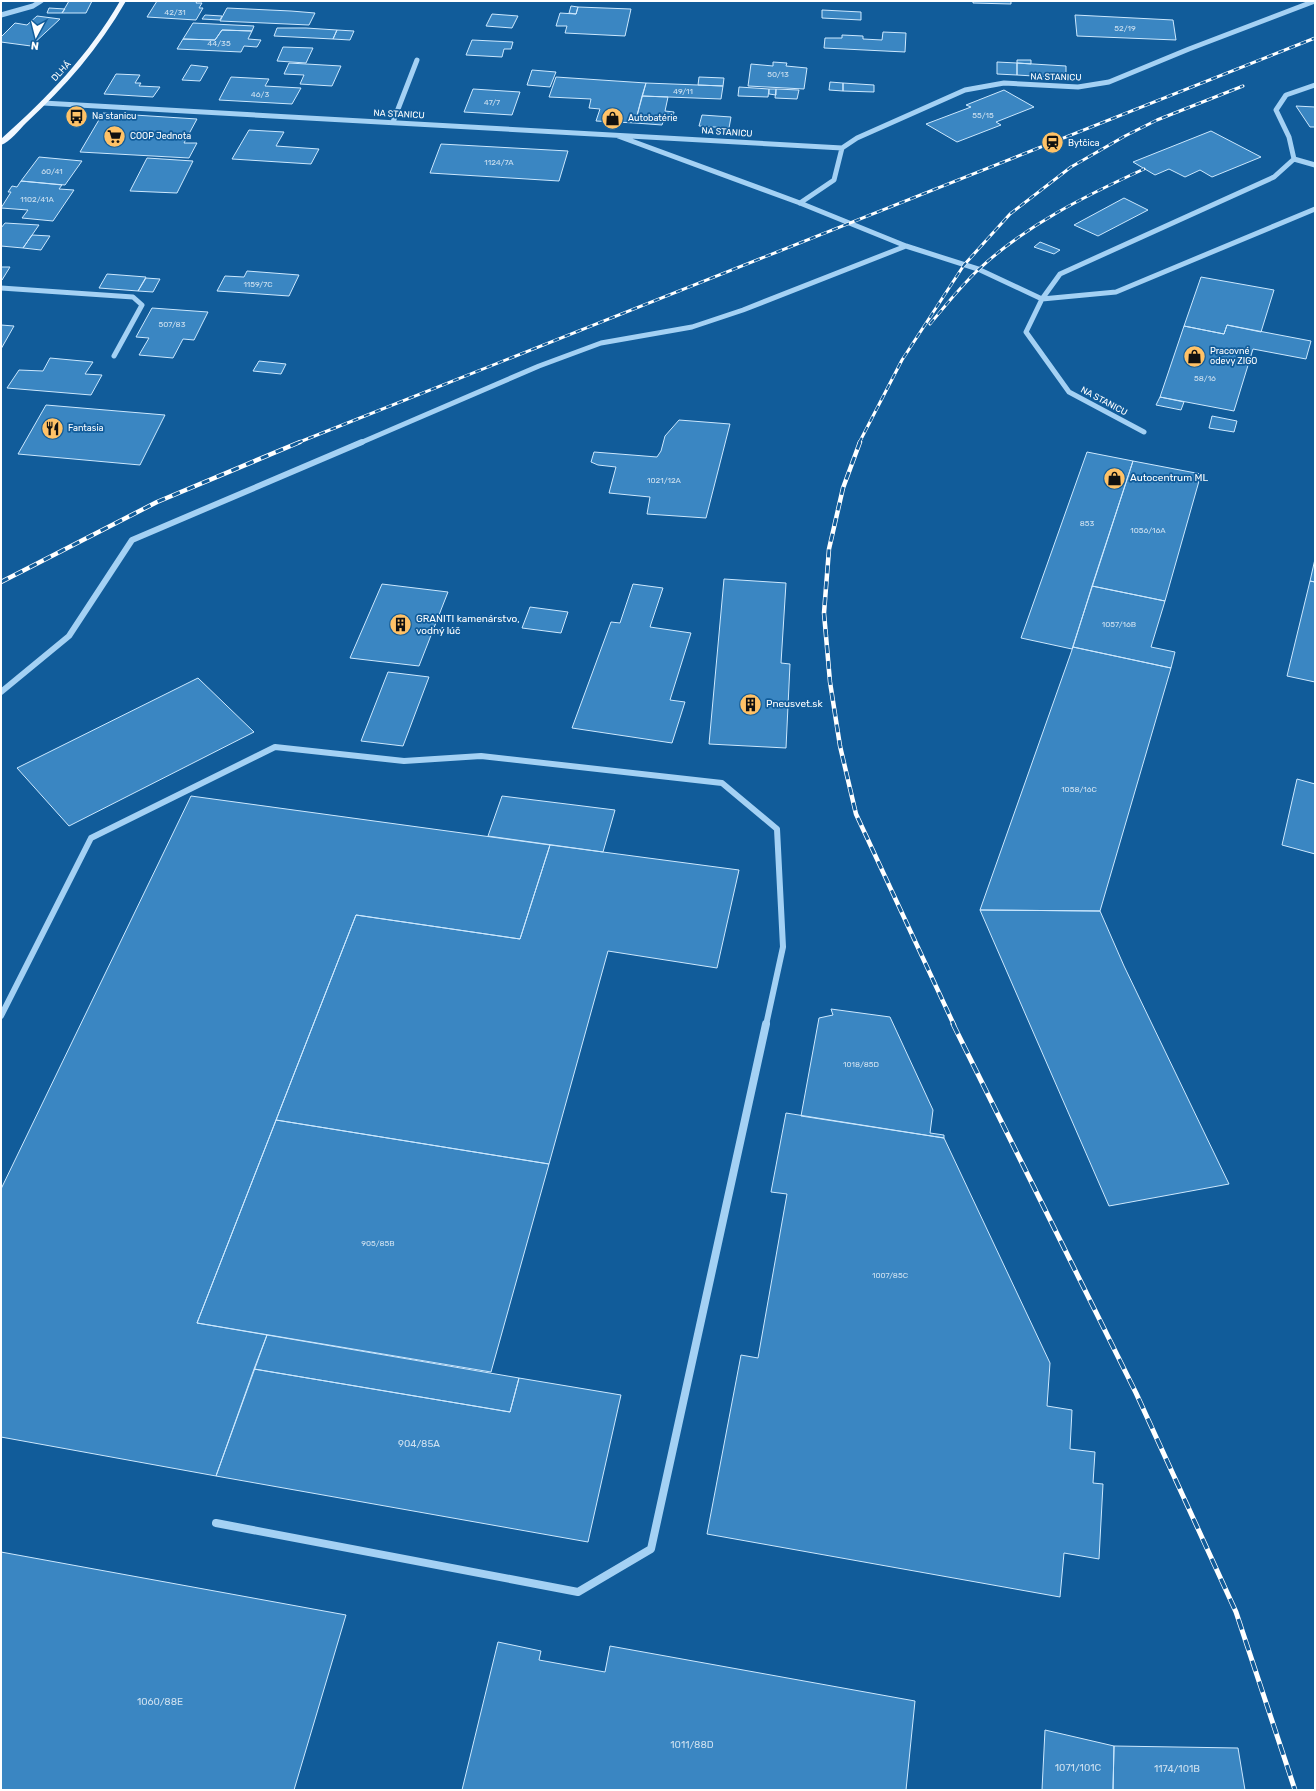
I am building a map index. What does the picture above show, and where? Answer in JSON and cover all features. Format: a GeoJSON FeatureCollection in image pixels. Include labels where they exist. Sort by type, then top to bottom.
{"type":"FeatureCollection","features":[{"type":"Feature","properties":{"kind":"main road","name":"DLHÁ"},"geometry":{"type":"LineString","coordinates":[[1,143],[43,103],[75,69],[107,27],[123,1]]}},
{"type":"Feature","properties":{"kind":"street"},"geometry":{"type":"LineString","coordinates":[[1,15],[33,6],[41,1]]}},
{"type":"Feature","properties":{"kind":"street","name":"NA STANICU"},"geometry":{"type":"LineString","coordinates":[[43,103],[611,133],[842,148],[857,138],[965,90],[1004,83],[1078,87],[1109,82],[1189,49],[1315,1]]}},
{"type":"Feature","properties":{"kind":"street"},"geometry":{"type":"LineString","coordinates":[[393,122],[417,60]]}},
{"type":"Feature","properties":{"kind":"street"},"geometry":{"type":"LineString","coordinates":[[1315,85],[1286,95],[1276,110],[1289,137],[1294,159],[1315,165]]}},
{"type":"Feature","properties":{"kind":"street","name":"NA STANICU"},"geometry":{"type":"LineString","coordinates":[[611,133],[800,203],[906,246],[978,269],[1042,299]]}},
{"type":"Feature","properties":{"kind":"street"},"geometry":{"type":"LineString","coordinates":[[800,203],[834,180],[842,148]]}},
{"type":"Feature","properties":{"kind":"street","name":"NA STANICU"},"geometry":{"type":"LineString","coordinates":[[1144,432],[1069,392],[1026,332],[1042,299],[1060,274],[1274,177],[1294,159]]}},
{"type":"Feature","properties":{"kind":"street"},"geometry":{"type":"LineString","coordinates":[[1042,299],[1116,292],[1315,209]]}},
{"type":"Feature","properties":{"kind":"street"},"geometry":{"type":"LineString","coordinates":[[1,692],[69,636],[132,540],[539,366],[601,343],[692,327],[736,313],[906,246]]}},
{"type":"Feature","properties":{"kind":"street"},"geometry":{"type":"LineString","coordinates":[[1,288],[133,297],[142,305],[114,356]]}},
{"type":"Feature","properties":{"kind":"street"},"geometry":{"type":"LineString","coordinates":[[1,1016],[91,838],[274,747],[404,761],[481,756],[722,783],[777,829],[783,947],[651,1550],[578,1592],[216,1523]]}},
{"type":"Feature","properties":{"kind":"building"},"geometry":{"type":"Polygon","coordinates":[[[69,1],[92,1],[86,13],[62,13],[69,1]]]}},
{"type":"Feature","properties":{"kind":"building"},"geometry":{"type":"Polygon","coordinates":[[[157,1],[197,1],[196,3],[202,3],[199,8],[203,8],[196,20],[147,17],[157,1]]]}},
{"type":"Feature","properties":{"kind":"building"},"geometry":{"type":"Polygon","coordinates":[[[973,1],[1011,1],[1011,4],[973,3],[973,1]]]}},
{"type":"Feature","properties":{"kind":"building"},"geometry":{"type":"Polygon","coordinates":[[[571,6],[578,7],[576,14],[569,13],[571,6]]]}},
{"type":"Feature","properties":{"kind":"building"},"geometry":{"type":"Polygon","coordinates":[[[578,7],[631,9],[625,36],[565,33],[567,26],[556,26],[560,13],[576,14],[578,7]]]}},
{"type":"Feature","properties":{"kind":"building"},"geometry":{"type":"Polygon","coordinates":[[[49,8],[65,9],[62,13],[47,13],[49,8]]]}},
{"type":"Feature","properties":{"kind":"building"},"geometry":{"type":"Polygon","coordinates":[[[227,8],[315,13],[309,25],[220,21],[227,8]]]}},
{"type":"Feature","properties":{"kind":"building"},"geometry":{"type":"Polygon","coordinates":[[[822,10],[861,12],[861,20],[822,18],[822,10]]]}},
{"type":"Feature","properties":{"kind":"building"},"geometry":{"type":"Polygon","coordinates":[[[492,14],[518,16],[512,28],[486,26],[492,14]]]}},
{"type":"Feature","properties":{"kind":"building"},"geometry":{"type":"Polygon","coordinates":[[[205,15],[222,16],[220,20],[202,19],[205,15]]]}},
{"type":"Feature","properties":{"kind":"building"},"geometry":{"type":"Polygon","coordinates":[[[1075,15],[1173,20],[1176,40],[1077,36],[1075,15]]]}},
{"type":"Feature","properties":{"kind":"building"},"geometry":{"type":"Polygon","coordinates":[[[37,16],[60,19],[31,46],[1,42],[1,37],[15,23],[27,25],[37,16]]]}},
{"type":"Feature","properties":{"kind":"building"},"geometry":{"type":"Polygon","coordinates":[[[193,23],[254,26],[252,31],[222,30],[215,40],[183,39],[193,23]]]}},
{"type":"Feature","properties":{"kind":"building"},"geometry":{"type":"Polygon","coordinates":[[[277,28],[337,30],[333,39],[274,36],[277,28]]]}},
{"type":"Feature","properties":{"kind":"building"},"geometry":{"type":"Polygon","coordinates":[[[222,30],[252,31],[248,39],[261,40],[257,47],[244,46],[241,52],[177,49],[183,39],[215,40],[222,30]]]}},
{"type":"Feature","properties":{"kind":"building"},"geometry":{"type":"Polygon","coordinates":[[[337,30],[354,31],[350,40],[333,39],[337,30]]]}},
{"type":"Feature","properties":{"kind":"building"},"geometry":{"type":"Polygon","coordinates":[[[883,32],[906,33],[905,52],[824,48],[825,38],[842,38],[842,35],[863,36],[863,39],[882,40],[883,32]]]}},
{"type":"Feature","properties":{"kind":"building"},"geometry":{"type":"Polygon","coordinates":[[[472,40],[513,42],[511,49],[504,49],[502,57],[466,55],[472,40]]]}},
{"type":"Feature","properties":{"kind":"building"},"geometry":{"type":"Polygon","coordinates":[[[283,47],[313,48],[306,63],[277,61],[283,47]]]}},
{"type":"Feature","properties":{"kind":"building"},"geometry":{"type":"Polygon","coordinates":[[[1017,60],[1031,60],[1031,64],[1017,63],[1017,60]]]}},
{"type":"Feature","properties":{"kind":"building"},"geometry":{"type":"Polygon","coordinates":[[[773,62],[787,63],[786,66],[807,68],[804,89],[748,86],[751,64],[773,66],[773,62]]]}},
{"type":"Feature","properties":{"kind":"building"},"geometry":{"type":"Polygon","coordinates":[[[997,62],[1017,63],[1017,75],[997,74],[997,62]]]}},
{"type":"Feature","properties":{"kind":"building"},"geometry":{"type":"Polygon","coordinates":[[[289,63],[341,66],[332,86],[300,84],[304,75],[284,74],[289,63]]]}},
{"type":"Feature","properties":{"kind":"building"},"geometry":{"type":"Polygon","coordinates":[[[1017,63],[1066,66],[1066,78],[1017,75],[1017,63]]]}},
{"type":"Feature","properties":{"kind":"building"},"geometry":{"type":"Polygon","coordinates":[[[191,65],[208,67],[200,81],[182,80],[191,65]]]}},
{"type":"Feature","properties":{"kind":"building"},"geometry":{"type":"Polygon","coordinates":[[[532,70],[556,72],[550,87],[527,85],[532,70]]]}},
{"type":"Feature","properties":{"kind":"building"},"geometry":{"type":"Polygon","coordinates":[[[116,74],[140,75],[135,83],[141,83],[139,86],[160,87],[153,97],[104,94],[116,74]]]}},
{"type":"Feature","properties":{"kind":"building"},"geometry":{"type":"Polygon","coordinates":[[[231,77],[269,79],[265,86],[301,88],[292,104],[219,100],[231,77]]]}},
{"type":"Feature","properties":{"kind":"building"},"geometry":{"type":"Polygon","coordinates":[[[556,77],[646,83],[635,123],[596,121],[600,109],[589,108],[591,99],[549,97],[556,77]]]}},
{"type":"Feature","properties":{"kind":"building"},"geometry":{"type":"Polygon","coordinates":[[[699,77],[724,78],[723,86],[698,85],[699,77]]]}},
{"type":"Feature","properties":{"kind":"building"},"geometry":{"type":"Polygon","coordinates":[[[830,82],[843,83],[843,91],[829,90],[830,82]]]}},
{"type":"Feature","properties":{"kind":"building"},"geometry":{"type":"Polygon","coordinates":[[[646,83],[723,86],[721,99],[642,96],[646,83]]]}},
{"type":"Feature","properties":{"kind":"building"},"geometry":{"type":"Polygon","coordinates":[[[843,83],[874,85],[874,92],[843,91],[843,83]]]}},
{"type":"Feature","properties":{"kind":"building"},"geometry":{"type":"Polygon","coordinates":[[[739,87],[769,89],[768,97],[738,96],[739,87]]]}},
{"type":"Feature","properties":{"kind":"building"},"geometry":{"type":"Polygon","coordinates":[[[473,89],[520,92],[512,115],[464,112],[473,89]]]}},
{"type":"Feature","properties":{"kind":"building"},"geometry":{"type":"Polygon","coordinates":[[[769,89],[776,89],[776,95],[769,94],[769,89]]]}},
{"type":"Feature","properties":{"kind":"building"},"geometry":{"type":"Polygon","coordinates":[[[776,89],[799,90],[797,99],[775,98],[776,89]]]}},
{"type":"Feature","properties":{"kind":"building"},"geometry":{"type":"Polygon","coordinates":[[[1004,90],[1034,107],[996,122],[1001,125],[957,142],[926,124],[971,107],[966,105],[1004,90]]]}},
{"type":"Feature","properties":{"kind":"building"},"geometry":{"type":"Polygon","coordinates":[[[642,96],[668,97],[665,111],[674,112],[672,120],[663,122],[662,125],[635,123],[642,96]]]}},
{"type":"Feature","properties":{"kind":"building"},"geometry":{"type":"Polygon","coordinates":[[[1296,106],[1315,107],[1315,127],[1310,127],[1296,106]]]}},
{"type":"Feature","properties":{"kind":"building"},"geometry":{"type":"Polygon","coordinates":[[[103,113],[197,119],[184,143],[197,143],[189,158],[80,152],[103,113]]]}},
{"type":"Feature","properties":{"kind":"building"},"geometry":{"type":"Polygon","coordinates":[[[702,115],[731,117],[729,128],[699,126],[702,115]]]}},
{"type":"Feature","properties":{"kind":"building"},"geometry":{"type":"Polygon","coordinates":[[[249,130],[284,132],[276,146],[319,149],[311,164],[232,159],[249,130]]]}},
{"type":"Feature","properties":{"kind":"building"},"geometry":{"type":"Polygon","coordinates":[[[1211,131],[1261,157],[1212,177],[1200,170],[1185,177],[1169,169],[1155,175],[1133,162],[1211,131]]]}},
{"type":"Feature","properties":{"kind":"building"},"geometry":{"type":"Polygon","coordinates":[[[441,144],[568,151],[559,181],[430,173],[441,144]]]}},
{"type":"Feature","properties":{"kind":"building"},"geometry":{"type":"Polygon","coordinates":[[[39,157],[82,161],[65,185],[21,181],[39,157]]]}},
{"type":"Feature","properties":{"kind":"building"},"geometry":{"type":"Polygon","coordinates":[[[147,158],[193,161],[177,193],[130,191],[147,158]]]}},
{"type":"Feature","properties":{"kind":"building"},"geometry":{"type":"Polygon","coordinates":[[[21,181],[62,185],[59,189],[74,190],[53,221],[22,218],[28,210],[1,208],[11,192],[8,192],[12,186],[17,187],[21,181]]]}},
{"type":"Feature","properties":{"kind":"building"},"geometry":{"type":"Polygon","coordinates":[[[1124,198],[1148,210],[1098,236],[1074,225],[1124,198]]]}},
{"type":"Feature","properties":{"kind":"building"},"geometry":{"type":"Polygon","coordinates":[[[5,223],[39,225],[23,248],[1,246],[1,228],[5,223]]]}},
{"type":"Feature","properties":{"kind":"building"},"geometry":{"type":"Polygon","coordinates":[[[32,235],[50,236],[41,250],[23,248],[32,235]]]}},
{"type":"Feature","properties":{"kind":"building"},"geometry":{"type":"Polygon","coordinates":[[[1040,242],[1060,250],[1054,254],[1034,247],[1040,242]]]}},
{"type":"Feature","properties":{"kind":"building"},"geometry":{"type":"Polygon","coordinates":[[[1,267],[10,267],[2,280],[1,280],[1,267]]]}},
{"type":"Feature","properties":{"kind":"building"},"geometry":{"type":"Polygon","coordinates":[[[247,271],[299,275],[289,296],[217,291],[225,276],[244,277],[247,271]]]}},
{"type":"Feature","properties":{"kind":"building"},"geometry":{"type":"Polygon","coordinates":[[[107,274],[146,277],[138,291],[99,288],[107,274]]]}},
{"type":"Feature","properties":{"kind":"building"},"geometry":{"type":"Polygon","coordinates":[[[1201,277],[1274,290],[1261,332],[1227,325],[1224,334],[1184,326],[1201,277]]]}},
{"type":"Feature","properties":{"kind":"building"},"geometry":{"type":"Polygon","coordinates":[[[146,278],[160,279],[153,292],[138,291],[146,278]]]}},
{"type":"Feature","properties":{"kind":"building"},"geometry":{"type":"Polygon","coordinates":[[[152,308],[208,312],[194,340],[183,339],[173,358],[139,355],[149,338],[136,337],[152,308]]]}},
{"type":"Feature","properties":{"kind":"building"},"geometry":{"type":"Polygon","coordinates":[[[1,325],[14,326],[1,349],[1,325]]]}},
{"type":"Feature","properties":{"kind":"building"},"geometry":{"type":"Polygon","coordinates":[[[1227,325],[1311,341],[1306,359],[1253,349],[1234,411],[1160,397],[1184,326],[1224,334],[1227,325]]]}},
{"type":"Feature","properties":{"kind":"building"},"geometry":{"type":"Polygon","coordinates":[[[50,358],[93,362],[85,374],[102,375],[91,395],[7,388],[19,370],[43,371],[50,358]]]}},
{"type":"Feature","properties":{"kind":"building"},"geometry":{"type":"Polygon","coordinates":[[[259,361],[286,364],[281,374],[253,371],[259,361]]]}},
{"type":"Feature","properties":{"kind":"building"},"geometry":{"type":"Polygon","coordinates":[[[1160,397],[1184,402],[1181,410],[1156,405],[1160,397]]]}},
{"type":"Feature","properties":{"kind":"building"},"geometry":{"type":"Polygon","coordinates":[[[46,405],[165,415],[140,465],[18,454],[46,405]]]}},
{"type":"Feature","properties":{"kind":"building"},"geometry":{"type":"Polygon","coordinates":[[[1212,416],[1237,421],[1234,432],[1209,428],[1212,416]]]}},
{"type":"Feature","properties":{"kind":"building"},"geometry":{"type":"Polygon","coordinates":[[[679,420],[730,424],[706,518],[647,514],[650,497],[609,493],[616,467],[598,465],[591,462],[594,452],[657,457],[661,451],[665,436],[679,420]]]}},
{"type":"Feature","properties":{"kind":"building"},"geometry":{"type":"Polygon","coordinates":[[[1087,452],[1133,461],[1072,649],[1021,638],[1087,452]]]}},
{"type":"Feature","properties":{"kind":"building"},"geometry":{"type":"Polygon","coordinates":[[[1133,461],[1201,474],[1165,601],[1092,586],[1133,461]]]}},
{"type":"Feature","properties":{"kind":"building"},"geometry":{"type":"Polygon","coordinates":[[[1315,559],[1315,582],[1310,581],[1315,559]]]}},
{"type":"Feature","properties":{"kind":"building","name":"Pneusvet.sk"},"geometry":{"type":"Polygon","coordinates":[[[724,579],[786,583],[781,663],[790,664],[786,748],[709,744],[724,579]]]}},
{"type":"Feature","properties":{"kind":"building"},"geometry":{"type":"Polygon","coordinates":[[[1310,581],[1315,582],[1315,682],[1287,676],[1310,581]]]}},
{"type":"Feature","properties":{"kind":"building","name":"GRANITI kamenárstvo, vodný lúč"},"geometry":{"type":"Polygon","coordinates":[[[382,584],[448,592],[419,666],[350,658],[382,584]]]}},
{"type":"Feature","properties":{"kind":"building"},"geometry":{"type":"Polygon","coordinates":[[[633,584],[663,588],[650,627],[691,633],[670,700],[685,702],[672,743],[572,728],[611,622],[620,623],[633,584]]]}},
{"type":"Feature","properties":{"kind":"building"},"geometry":{"type":"Polygon","coordinates":[[[1092,586],[1165,601],[1151,647],[1175,652],[1171,668],[1073,647],[1092,586]]]}},
{"type":"Feature","properties":{"kind":"building"},"geometry":{"type":"Polygon","coordinates":[[[530,607],[568,612],[561,633],[522,628],[530,607]]]}},
{"type":"Feature","properties":{"kind":"building"},"geometry":{"type":"Polygon","coordinates":[[[1073,647],[1171,668],[1100,911],[980,910],[1073,647]]]}},
{"type":"Feature","properties":{"kind":"building"},"geometry":{"type":"Polygon","coordinates":[[[388,672],[429,677],[403,746],[361,741],[388,672]]]}},
{"type":"Feature","properties":{"kind":"building"},"geometry":{"type":"Polygon","coordinates":[[[198,678],[254,732],[69,826],[17,768],[198,678]]]}},
{"type":"Feature","properties":{"kind":"building"},"geometry":{"type":"Polygon","coordinates":[[[1297,779],[1315,784],[1315,854],[1282,845],[1297,779]]]}},
{"type":"Feature","properties":{"kind":"building"},"geometry":{"type":"Polygon","coordinates":[[[191,796],[550,845],[520,939],[356,915],[197,1323],[267,1335],[216,1476],[1,1437],[1,1189],[191,796]]]}},
{"type":"Feature","properties":{"kind":"building"},"geometry":{"type":"Polygon","coordinates":[[[502,796],[615,810],[603,852],[488,836],[502,796]]]}},
{"type":"Feature","properties":{"kind":"building"},"geometry":{"type":"Polygon","coordinates":[[[550,845],[739,870],[717,968],[608,951],[549,1164],[276,1120],[356,915],[520,939],[550,845]]]}},
{"type":"Feature","properties":{"kind":"building"},"geometry":{"type":"Polygon","coordinates":[[[980,910],[1100,911],[1124,966],[1229,1184],[1109,1206],[980,910]]]}},
{"type":"Feature","properties":{"kind":"building"},"geometry":{"type":"Polygon","coordinates":[[[831,1009],[890,1017],[933,1110],[930,1133],[944,1135],[944,1138],[801,1116],[819,1018],[833,1015],[831,1009]]]}},
{"type":"Feature","properties":{"kind":"building"},"geometry":{"type":"Polygon","coordinates":[[[786,1113],[944,1138],[1050,1363],[1047,1406],[1072,1410],[1070,1449],[1095,1452],[1093,1483],[1103,1484],[1099,1559],[1064,1553],[1060,1597],[707,1534],[741,1355],[758,1358],[787,1194],[771,1192],[786,1113]]]}},
{"type":"Feature","properties":{"kind":"building"},"geometry":{"type":"Polygon","coordinates":[[[276,1120],[549,1164],[491,1372],[197,1323],[276,1120]]]}},
{"type":"Feature","properties":{"kind":"building"},"geometry":{"type":"Polygon","coordinates":[[[267,1335],[519,1378],[510,1412],[254,1369],[267,1335]]]}},
{"type":"Feature","properties":{"kind":"building"},"geometry":{"type":"Polygon","coordinates":[[[254,1369],[510,1412],[519,1378],[621,1395],[588,1542],[216,1476],[254,1369]]]}},
{"type":"Feature","properties":{"kind":"building"},"geometry":{"type":"Polygon","coordinates":[[[1,1552],[346,1615],[294,1790],[1,1790],[1,1552]]]}},
{"type":"Feature","properties":{"kind":"building"},"geometry":{"type":"Polygon","coordinates":[[[498,1642],[541,1651],[539,1660],[605,1672],[610,1646],[915,1701],[906,1790],[462,1790],[498,1642]]]}},
{"type":"Feature","properties":{"kind":"building"},"geometry":{"type":"Polygon","coordinates":[[[1045,1730],[1114,1746],[1113,1790],[1042,1790],[1045,1730]]]}},
{"type":"Feature","properties":{"kind":"building"},"geometry":{"type":"Polygon","coordinates":[[[1114,1746],[1238,1748],[1245,1790],[1113,1790],[1114,1746]]]}},
{"type":"Feature","properties":{"kind":"railway"},"geometry":{"type":"LineString","coordinates":[[297,443],[1315,38]]}},
{"type":"Feature","properties":{"kind":"railway"},"geometry":{"type":"LineString","coordinates":[[859,443],[902,360],[964,265],[1010,214],[1071,167],[1125,136],[1157,120],[1243,86]]}},
{"type":"Feature","properties":{"kind":"railway"},"geometry":{"type":"LineString","coordinates":[[930,324],[978,270],[1016,239],[1036,225],[1078,201],[1144,169]]}},
{"type":"Feature","properties":{"kind":"railway"},"geometry":{"type":"LineString","coordinates":[[1,582],[157,502],[300,442]]}},
{"type":"Feature","properties":{"kind":"railway"},"geometry":{"type":"LineString","coordinates":[[860,442],[843,488],[829,549],[824,613],[830,682],[840,746],[856,814],[954,1025]]}},
{"type":"Feature","properties":{"kind":"railway"},"geometry":{"type":"LineString","coordinates":[[953,1024],[1136,1393],[1236,1612],[1295,1790]]}},
{"type":"Feature","properties":{"kind":"place","name":"Na stanicu"},"geometry":{"type":"Point","coordinates":[77,116]}},
{"type":"Feature","properties":{"kind":"place","name":"Autobatérie"},"geometry":{"type":"Point","coordinates":[613,118]}},
{"type":"Feature","properties":{"kind":"place","name":"COOP Jednota"},"geometry":{"type":"Point","coordinates":[114,136]}},
{"type":"Feature","properties":{"kind":"place","name":"Bytčica"},"geometry":{"type":"Point","coordinates":[1053,143]}},
{"type":"Feature","properties":{"kind":"place","name":"Pracovné odevy ZIGO"},"geometry":{"type":"Point","coordinates":[1194,356]}},
{"type":"Feature","properties":{"kind":"place","name":"Fantasia"},"geometry":{"type":"Point","coordinates":[53,428]}},
{"type":"Feature","properties":{"kind":"place","name":"Autocentrum ML"},"geometry":{"type":"Point","coordinates":[1115,478]}},
{"type":"Feature","properties":{"kind":"place","name":"GRANITI kamenárstvo, vodný lúč"},"geometry":{"type":"Point","coordinates":[400,625]}},
{"type":"Feature","properties":{"kind":"place","name":"Pneusvet.sk"},"geometry":{"type":"Point","coordinates":[750,704]}}]}
